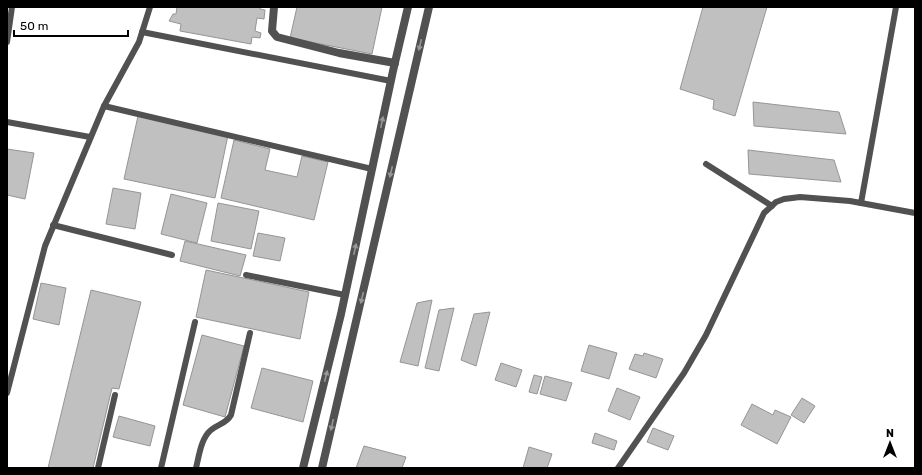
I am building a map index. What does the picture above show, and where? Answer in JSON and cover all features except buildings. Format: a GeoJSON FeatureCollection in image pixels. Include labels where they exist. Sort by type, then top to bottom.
{"type":"FeatureCollection","features":[{"type":"Feature","properties":{"kind":"street"},"geometry":{"type":"LineString","coordinates":[[274,7],[272,31],[277,37],[339,53],[395,63]]}},
{"type":"Feature","properties":{"kind":"street"},"geometry":{"type":"LineString","coordinates":[[303,468],[346,295],[408,7]]}},
{"type":"Feature","properties":{"kind":"street"},"geometry":{"type":"LineString","coordinates":[[322,468],[429,7]]}},
{"type":"Feature","properties":{"kind":"lane"},"geometry":{"type":"LineString","coordinates":[[7,42],[12,7]]}},
{"type":"Feature","properties":{"kind":"lane"},"geometry":{"type":"LineString","coordinates":[[7,393],[45,246],[104,106],[139,42],[150,7]]}},
{"type":"Feature","properties":{"kind":"lane"},"geometry":{"type":"LineString","coordinates":[[861,203],[896,7]]}},
{"type":"Feature","properties":{"kind":"lane"},"geometry":{"type":"LineString","coordinates":[[142,32],[391,81]]}},
{"type":"Feature","properties":{"kind":"lane"},"geometry":{"type":"LineString","coordinates":[[104,106],[372,169]]}},
{"type":"Feature","properties":{"kind":"lane"},"geometry":{"type":"LineString","coordinates":[[7,122],[90,137]]}},
{"type":"Feature","properties":{"kind":"lane"},"geometry":{"type":"LineString","coordinates":[[706,164],[772,206]]}},
{"type":"Feature","properties":{"kind":"lane"},"geometry":{"type":"LineString","coordinates":[[618,468],[684,373],[706,335],[764,213],[776,202],[784,199],[800,197],[861,203],[915,213]]}},
{"type":"Feature","properties":{"kind":"lane"},"geometry":{"type":"LineString","coordinates":[[53,225],[172,255]]}},
{"type":"Feature","properties":{"kind":"lane"},"geometry":{"type":"LineString","coordinates":[[246,275],[346,295]]}},
{"type":"Feature","properties":{"kind":"lane"},"geometry":{"type":"LineString","coordinates":[[161,468],[195,322]]}},
{"type":"Feature","properties":{"kind":"lane"},"geometry":{"type":"LineString","coordinates":[[196,468],[204,438],[212,429],[227,421],[231,415],[250,333]]}},
{"type":"Feature","properties":{"kind":"lane"},"geometry":{"type":"LineString","coordinates":[[98,468],[116,395]]}}]}
